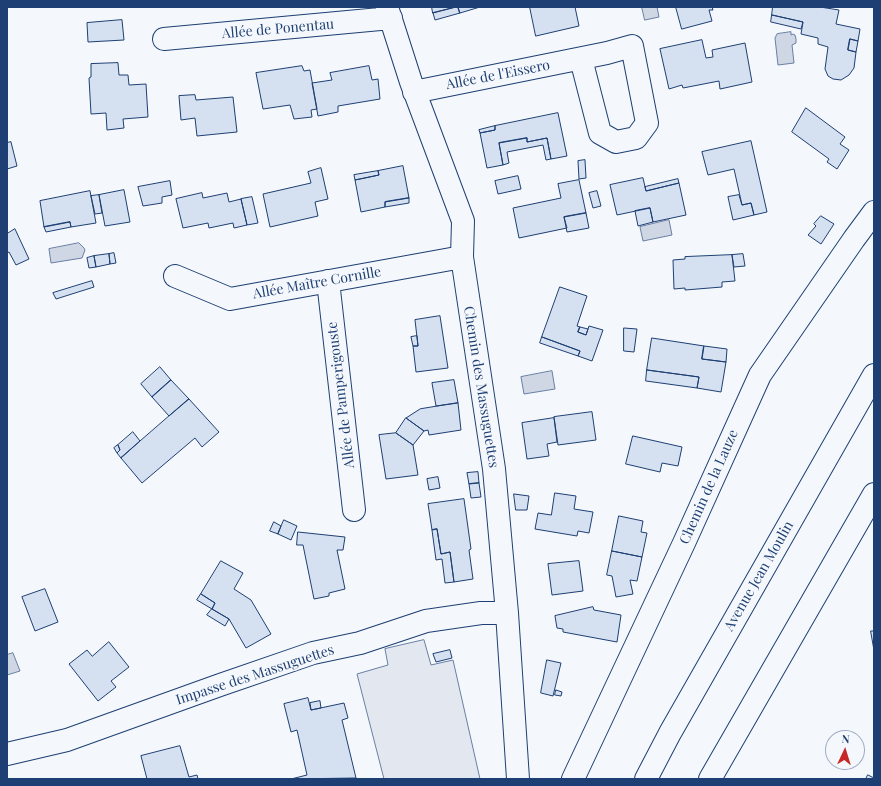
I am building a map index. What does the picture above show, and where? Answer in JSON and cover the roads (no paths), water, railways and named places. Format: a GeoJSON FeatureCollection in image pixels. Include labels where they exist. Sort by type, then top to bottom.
{"type":"FeatureCollection","features":[{"type":"Feature","properties":{"kind":"street","name":"Allée de Ponentau"},"geometry":{"type":"LineString","coordinates":[[164,39],[389,13]]}},
{"type":"Feature","properties":{"kind":"street","name":"Chemin des Massuguettes"},"geometry":{"type":"LineString","coordinates":[[389,13],[414,92],[463,221],[462,257],[494,469],[508,613],[518,779]]}},
{"type":"Feature","properties":{"kind":"street","name":"Allée de l'Eissero"},"geometry":{"type":"LineString","coordinates":[[414,92],[581,58]]}},
{"type":"Feature","properties":{"kind":"street","name":"Chemin de la Lauze"},"geometry":{"type":"LineString","coordinates":[[573,779],[681,550],[760,375],[874,212]]}},
{"type":"Feature","properties":{"kind":"street","name":"Allée Maître Cornille"},"geometry":{"type":"LineString","coordinates":[[175,276],[230,299],[462,257]]}},
{"type":"Feature","properties":{"kind":"street","name":"Allée de Pamperigouste"},"geometry":{"type":"LineString","coordinates":[[328,281],[354,510]]}},
{"type":"Feature","properties":{"kind":"street","name":"Avenue Jean Moulin"},"geometry":{"type":"LineString","coordinates":[[646,779],[670,733],[874,375]]}},
{"type":"Feature","properties":{"kind":"street"},"geometry":{"type":"LineString","coordinates":[[710,779],[874,494]]}},
{"type":"Feature","properties":{"kind":"street","name":"Impasse des Massuguettes"},"geometry":{"type":"LineString","coordinates":[[7,754],[67,740],[313,653],[360,643],[426,621],[481,613],[508,613]]}}]}
